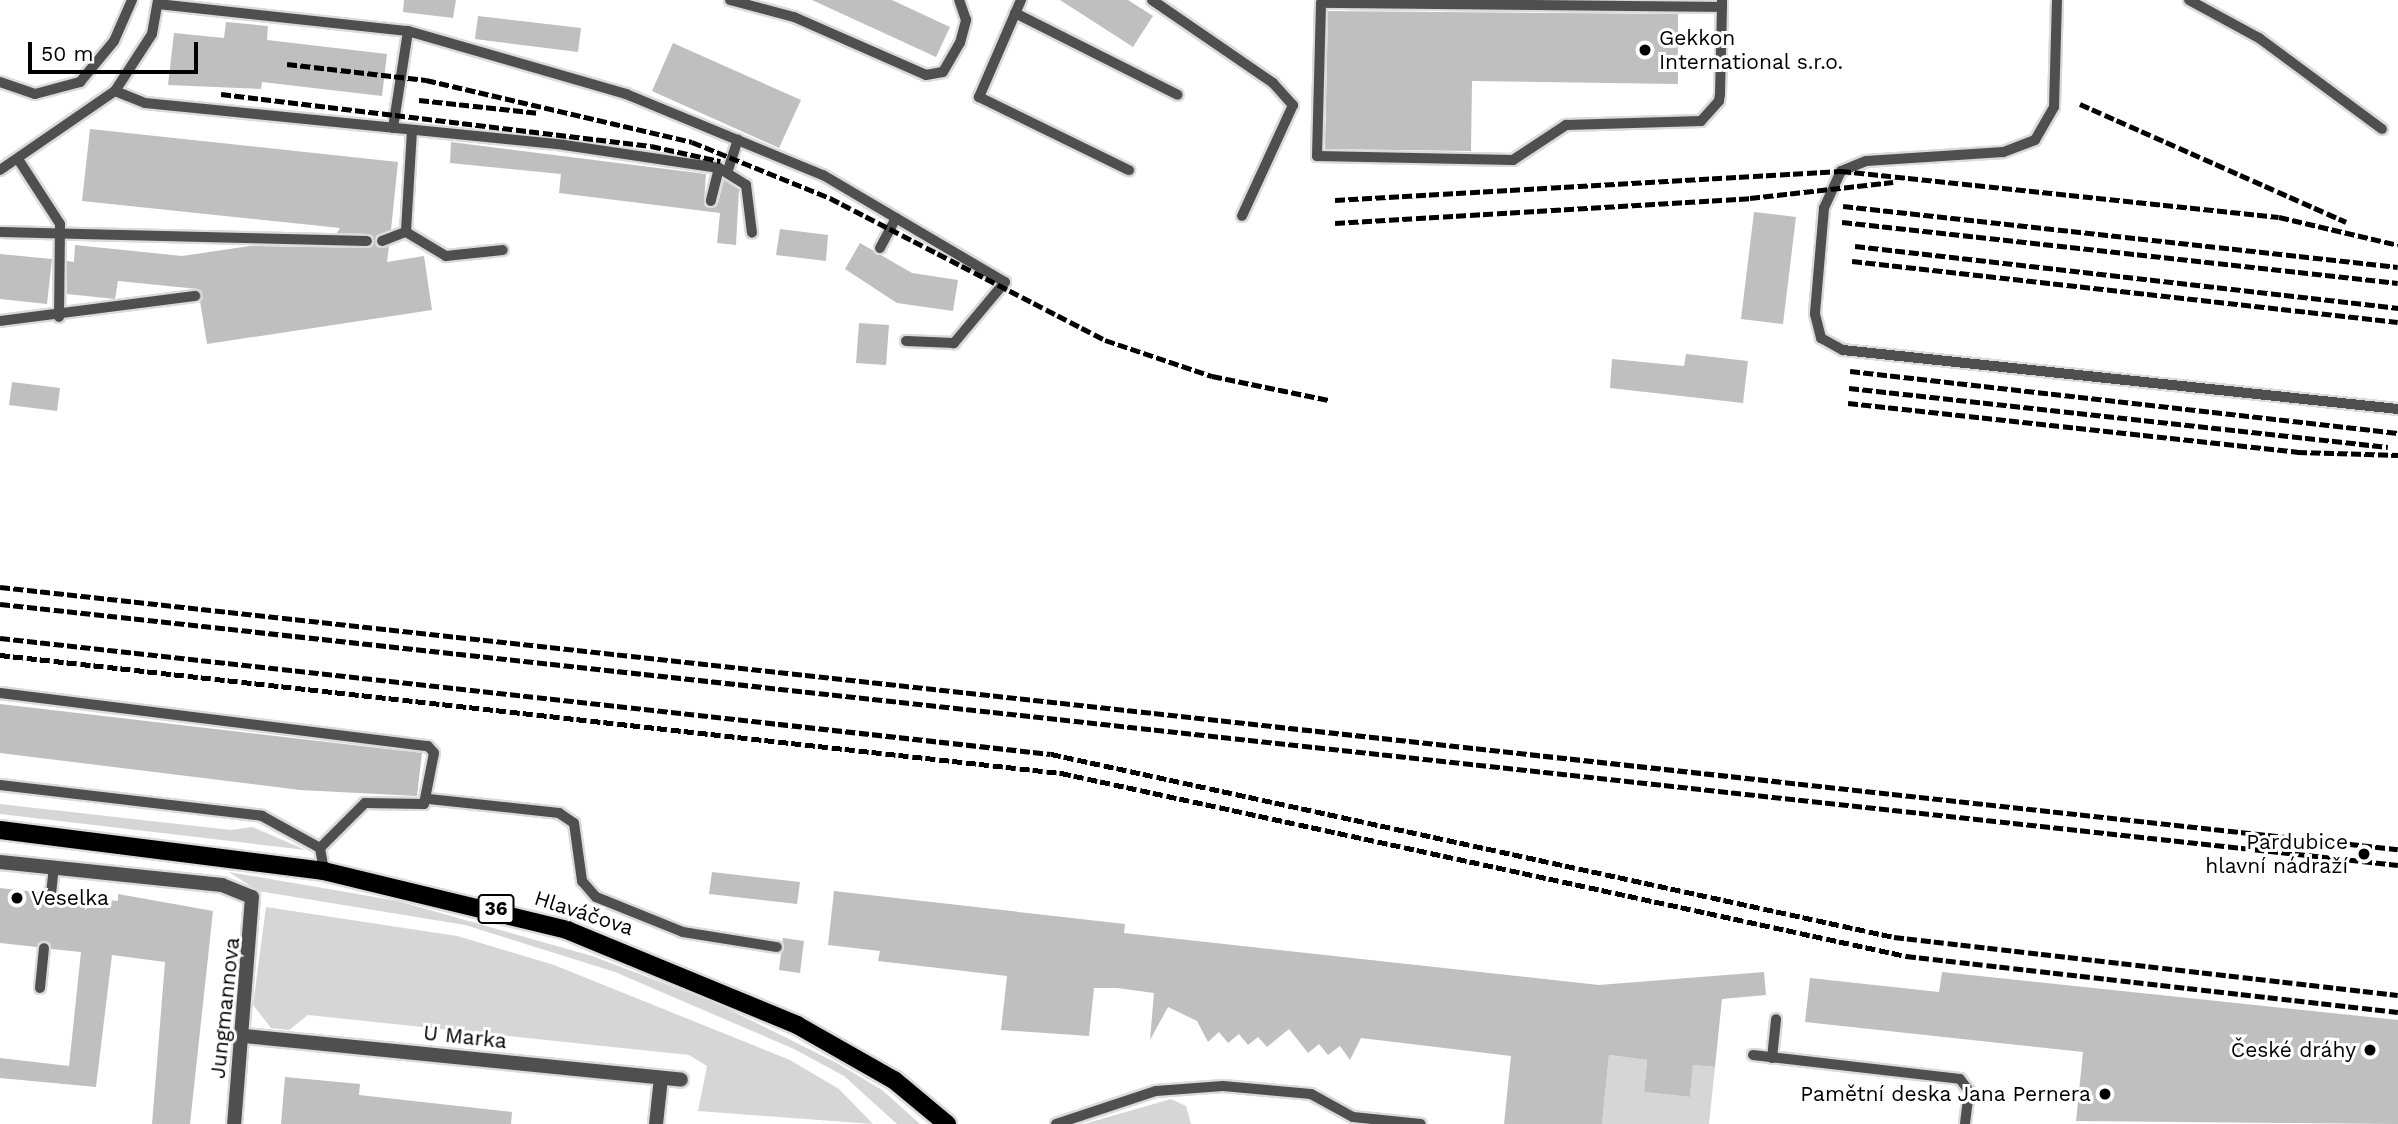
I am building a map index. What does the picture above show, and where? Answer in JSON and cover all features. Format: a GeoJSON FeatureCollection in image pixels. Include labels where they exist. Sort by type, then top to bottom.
{"type":"FeatureCollection","features":[{"type":"Feature","properties":{"kind":"main road","name":"Hlaváčova"},"geometry":{"type":"LineString","coordinates":[[0,830],[324,871],[506,912],[664,965],[849,1052],[947,1124]]}},
{"type":"Feature","properties":{"kind":"street"},"geometry":{"type":"LineString","coordinates":[[0,862],[54,867]]}},
{"type":"Feature","properties":{"kind":"street","name":"Jungmannova"},"geometry":{"type":"LineString","coordinates":[[54,867],[222,885],[252,897],[244,1036],[234,1124]]}},
{"type":"Feature","properties":{"kind":"street","name":"U Marka"},"geometry":{"type":"LineString","coordinates":[[244,1036],[681,1080]]}},
{"type":"Feature","properties":{"kind":"street"},"geometry":{"type":"LineString","coordinates":[[656,1124],[661,1078]]}},
{"type":"Feature","properties":{"kind":"lane"},"geometry":{"type":"LineString","coordinates":[[0,82],[36,94],[80,82],[114,41],[132,0]]}},
{"type":"Feature","properties":{"kind":"lane"},"geometry":{"type":"LineString","coordinates":[[730,0],[806,22],[926,75],[943,72],[960,43],[966,20],[959,0]]}},
{"type":"Feature","properties":{"kind":"lane"},"geometry":{"type":"LineString","coordinates":[[1021,0],[979,97],[1129,170]]}},
{"type":"Feature","properties":{"kind":"lane"},"geometry":{"type":"LineString","coordinates":[[1152,0],[1264,76],[1293,105],[1242,216]]}},
{"type":"Feature","properties":{"kind":"lane"},"geometry":{"type":"LineString","coordinates":[[2057,0],[2054,107],[2035,141],[2003,152],[1866,161],[1841,171],[1824,208],[1815,314],[1821,338],[1843,350],[2398,409]]}},
{"type":"Feature","properties":{"kind":"lane"},"geometry":{"type":"LineString","coordinates":[[2189,0],[2259,38],[2382,129]]}},
{"type":"Feature","properties":{"kind":"lane"},"geometry":{"type":"LineString","coordinates":[[0,170],[115,91],[147,45],[158,2],[408,31],[626,94],[823,175],[1006,284],[954,343],[906,341]]}},
{"type":"Feature","properties":{"kind":"lane"},"geometry":{"type":"LineString","coordinates":[[1321,3],[1722,4],[1719,101],[1701,121],[1566,125],[1513,160],[1317,156],[1321,3]]}},
{"type":"Feature","properties":{"kind":"lane"},"geometry":{"type":"LineString","coordinates":[[1015,13],[1178,95]]}},
{"type":"Feature","properties":{"kind":"lane"},"geometry":{"type":"LineString","coordinates":[[393,128],[408,31]]}},
{"type":"Feature","properties":{"kind":"lane"},"geometry":{"type":"LineString","coordinates":[[115,91],[145,103],[412,130],[723,169],[746,185],[752,233]]}},
{"type":"Feature","properties":{"kind":"lane"},"geometry":{"type":"LineString","coordinates":[[406,232],[412,130]]}},
{"type":"Feature","properties":{"kind":"lane"},"geometry":{"type":"LineString","coordinates":[[711,201],[738,140]]}},
{"type":"Feature","properties":{"kind":"lane"},"geometry":{"type":"LineString","coordinates":[[18,159],[61,231],[59,317]]}},
{"type":"Feature","properties":{"kind":"lane"},"geometry":{"type":"LineString","coordinates":[[880,248],[896,218]]}},
{"type":"Feature","properties":{"kind":"lane"},"geometry":{"type":"LineString","coordinates":[[0,232],[61,231],[367,241]]}},
{"type":"Feature","properties":{"kind":"lane"},"geometry":{"type":"LineString","coordinates":[[382,241],[406,232]]}},
{"type":"Feature","properties":{"kind":"lane"},"geometry":{"type":"LineString","coordinates":[[406,232],[446,256],[503,250]]}},
{"type":"Feature","properties":{"kind":"lane"},"geometry":{"type":"LineString","coordinates":[[0,321],[59,317],[195,296]]}},
{"type":"Feature","properties":{"kind":"lane"},"geometry":{"type":"LineString","coordinates":[[0,693],[420,741],[434,753],[429,799]]}},
{"type":"Feature","properties":{"kind":"lane"},"geometry":{"type":"LineString","coordinates":[[0,785],[248,813],[290,826],[320,848],[324,871]]}},
{"type":"Feature","properties":{"kind":"lane"},"geometry":{"type":"LineString","coordinates":[[320,848],[365,803],[415,807],[429,799],[559,813],[574,823],[582,881],[596,897],[683,932],[777,947]]}},
{"type":"Feature","properties":{"kind":"lane"},"geometry":{"type":"LineString","coordinates":[[51,894],[54,867]]}},
{"type":"Feature","properties":{"kind":"lane"},"geometry":{"type":"LineString","coordinates":[[40,988],[44,948]]}},
{"type":"Feature","properties":{"kind":"lane"},"geometry":{"type":"LineString","coordinates":[[1772,1058],[1776,1019]]}},
{"type":"Feature","properties":{"kind":"lane"},"geometry":{"type":"LineString","coordinates":[[1753,1055],[1960,1079],[1969,1091],[1965,1124]]}},
{"type":"Feature","properties":{"kind":"lane"},"geometry":{"type":"LineString","coordinates":[[1056,1124],[1156,1091],[1223,1086],[1311,1094],[1353,1117],[1421,1124]]}},
{"type":"Feature","properties":{"kind":"shaded area"},"geometry":{"type":"Polygon","coordinates":[[[0,804],[231,830],[252,827],[306,850],[0,814],[0,804]]]}},
{"type":"Feature","properties":{"kind":"shaded area"},"geometry":{"type":"Polygon","coordinates":[[[229,872],[398,901],[592,956],[716,1003],[835,1062],[882,1090],[920,1124],[897,1124],[844,1076],[794,1049],[615,972],[465,925],[258,891],[229,872]]]}},
{"type":"Feature","properties":{"kind":"shaded area"},"geometry":{"type":"Polygon","coordinates":[[[266,907],[457,936],[554,965],[790,1060],[839,1089],[873,1124],[698,1111],[707,1066],[689,1055],[308,1015],[289,1030],[271,1028],[253,1005],[266,907]]]}},
{"type":"Feature","properties":{"kind":"shaded area"},"geometry":{"type":"Polygon","coordinates":[[[1609,1055],[1647,1060],[1644,1092],[1690,1097],[1693,1065],[1715,1067],[1709,1124],[1602,1124],[1609,1055]]]}},
{"type":"Feature","properties":{"kind":"shaded area"},"geometry":{"type":"Polygon","coordinates":[[[1171,1099],[1186,1106],[1191,1124],[1084,1124],[1171,1099]]]}},
{"type":"Feature","properties":{"kind":"building"},"geometry":{"type":"Polygon","coordinates":[[[404,0],[456,0],[453,18],[403,12],[404,0]]]}},
{"type":"Feature","properties":{"kind":"building"},"geometry":{"type":"Polygon","coordinates":[[[812,0],[892,0],[950,27],[936,57],[812,0]]]}},
{"type":"Feature","properties":{"kind":"building"},"geometry":{"type":"Polygon","coordinates":[[[1060,0],[1128,0],[1153,16],[1133,47],[1060,0]]]}},
{"type":"Feature","properties":{"kind":"building"},"geometry":{"type":"Polygon","coordinates":[[[1328,11],[1678,14],[1678,84],[1472,81],[1471,151],[1325,149],[1328,11]]]}},
{"type":"Feature","properties":{"kind":"building"},"geometry":{"type":"Polygon","coordinates":[[[478,16],[581,28],[578,52],[475,39],[478,16]]]}},
{"type":"Feature","properties":{"kind":"building"},"geometry":{"type":"Polygon","coordinates":[[[226,22],[268,26],[267,40],[387,54],[382,96],[262,82],[261,89],[168,85],[174,33],[224,38],[226,22]]]}},
{"type":"Feature","properties":{"kind":"building"},"geometry":{"type":"Polygon","coordinates":[[[673,43],[801,100],[779,148],[652,91],[673,43]]]}},
{"type":"Feature","properties":{"kind":"building"},"geometry":{"type":"Polygon","coordinates":[[[90,129],[398,162],[391,230],[375,243],[389,246],[387,262],[424,256],[432,310],[207,344],[198,289],[118,281],[115,299],[67,294],[67,261],[74,262],[75,245],[182,256],[250,246],[367,248],[374,242],[368,234],[337,233],[340,228],[82,201],[90,129]]]}},
{"type":"Feature","properties":{"kind":"building"},"geometry":{"type":"Polygon","coordinates":[[[451,142],[706,174],[704,202],[710,208],[718,203],[724,180],[739,189],[736,245],[717,243],[720,213],[559,193],[561,174],[450,163],[451,142]]]}},
{"type":"Feature","properties":{"kind":"building"},"geometry":{"type":"Polygon","coordinates":[[[1754,212],[1796,217],[1783,324],[1741,319],[1754,212]]]}},
{"type":"Feature","properties":{"kind":"building"},"geometry":{"type":"Polygon","coordinates":[[[780,229],[828,235],[826,261],[776,255],[780,229]]]}},
{"type":"Feature","properties":{"kind":"building"},"geometry":{"type":"Polygon","coordinates":[[[860,243],[912,273],[958,280],[953,311],[897,303],[845,269],[860,243]]]}},
{"type":"Feature","properties":{"kind":"building"},"geometry":{"type":"Polygon","coordinates":[[[0,254],[52,259],[47,304],[0,299],[0,254]]]}},
{"type":"Feature","properties":{"kind":"building"},"geometry":{"type":"Polygon","coordinates":[[[859,323],[889,325],[886,365],[856,363],[859,323]]]}},
{"type":"Feature","properties":{"kind":"building"},"geometry":{"type":"Polygon","coordinates":[[[1686,354],[1748,361],[1743,403],[1610,388],[1612,359],[1684,366],[1686,354]]]}},
{"type":"Feature","properties":{"kind":"building"},"geometry":{"type":"Polygon","coordinates":[[[12,382],[60,388],[57,411],[9,405],[12,382]]]}},
{"type":"Feature","properties":{"kind":"building"},"geometry":{"type":"Polygon","coordinates":[[[0,704],[422,753],[417,796],[300,790],[0,753],[0,704]]]}},
{"type":"Feature","properties":{"kind":"building"},"geometry":{"type":"Polygon","coordinates":[[[712,872],[800,882],[797,904],[709,894],[712,872]]]}},
{"type":"Feature","properties":{"kind":"building"},"geometry":{"type":"Polygon","coordinates":[[[0,888],[44,893],[50,901],[58,895],[118,901],[118,894],[213,911],[190,1124],[152,1124],[165,962],[112,955],[96,1087],[0,1078],[0,1058],[69,1066],[81,952],[51,949],[45,941],[37,947],[0,943],[0,888]]]}},
{"type":"Feature","properties":{"kind":"building"},"geometry":{"type":"Polygon","coordinates":[[[834,891],[1125,924],[1124,933],[1599,985],[1764,972],[1766,995],[1722,999],[1715,1067],[1693,1065],[1690,1097],[1644,1092],[1647,1060],[1609,1055],[1602,1124],[1504,1124],[1511,1056],[1361,1038],[1350,1060],[1340,1046],[1328,1055],[1319,1044],[1308,1053],[1289,1029],[1267,1047],[1258,1037],[1248,1045],[1239,1034],[1228,1043],[1219,1032],[1208,1042],[1197,1021],[1168,1007],[1150,1040],[1154,993],[1117,988],[1094,988],[1089,1036],[1001,1030],[1007,976],[878,961],[880,951],[828,945],[834,891]]]}},
{"type":"Feature","properties":{"kind":"building"},"geometry":{"type":"Polygon","coordinates":[[[783,938],[804,941],[800,973],[779,970],[783,938]]]}},
{"type":"Feature","properties":{"kind":"building"},"geometry":{"type":"Polygon","coordinates":[[[1942,972],[2398,1020],[2398,1124],[2076,1121],[2083,1052],[1805,1022],[1810,978],[1939,992],[1942,972]]]}},
{"type":"Feature","properties":{"kind":"building"},"geometry":{"type":"Polygon","coordinates":[[[285,1077],[360,1084],[359,1095],[512,1112],[511,1124],[281,1124],[285,1077]]]}},
{"type":"Feature","properties":{"kind":"railway"},"geometry":{"type":"LineString","coordinates":[[287,64],[426,80],[692,142],[830,198],[1105,340],[1212,376],[1329,400]]}},
{"type":"Feature","properties":{"kind":"railway"},"geometry":{"type":"LineString","coordinates":[[221,94],[651,146],[720,161]]}},
{"type":"Feature","properties":{"kind":"railway"},"geometry":{"type":"LineString","coordinates":[[419,100],[539,113]]}},
{"type":"Feature","properties":{"kind":"railway"},"geometry":{"type":"LineString","coordinates":[[2080,104],[2346,222]]}},
{"type":"Feature","properties":{"kind":"railway"},"geometry":{"type":"LineString","coordinates":[[1335,200],[1841,171],[2279,217],[2398,245]]}},
{"type":"Feature","properties":{"kind":"railway"},"geometry":{"type":"LineString","coordinates":[[1335,223],[1750,198],[1893,182]]}},
{"type":"Feature","properties":{"kind":"railway"},"geometry":{"type":"LineString","coordinates":[[1843,206],[2398,267]]}},
{"type":"Feature","properties":{"kind":"railway"},"geometry":{"type":"LineString","coordinates":[[1842,222],[2398,283]]}},
{"type":"Feature","properties":{"kind":"railway"},"geometry":{"type":"LineString","coordinates":[[1855,246],[2398,308]]}},
{"type":"Feature","properties":{"kind":"railway"},"geometry":{"type":"LineString","coordinates":[[1852,261],[2398,322]]}},
{"type":"Feature","properties":{"kind":"railway"},"geometry":{"type":"LineString","coordinates":[[1850,371],[2398,433]]}},
{"type":"Feature","properties":{"kind":"railway"},"geometry":{"type":"LineString","coordinates":[[1849,388],[2388,447]]}},
{"type":"Feature","properties":{"kind":"railway"},"geometry":{"type":"LineString","coordinates":[[1848,403],[2297,452],[2398,455]]}},
{"type":"Feature","properties":{"kind":"railway"},"geometry":{"type":"LineString","coordinates":[[0,587],[2398,849]]}},
{"type":"Feature","properties":{"kind":"railway"},"geometry":{"type":"LineString","coordinates":[[0,604],[2398,865]]}},
{"type":"Feature","properties":{"kind":"railway"},"geometry":{"type":"LineString","coordinates":[[0,638],[1051,754],[1894,937],[2398,995]]}},
{"type":"Feature","properties":{"kind":"railway"},"geometry":{"type":"LineString","coordinates":[[0,655],[1061,773],[1906,956],[2398,1012]]}},
{"type":"Feature","properties":{"kind":"place","name":"Gekkon International s.r.o."},"geometry":{"type":"Point","coordinates":[1645,50]}},
{"type":"Feature","properties":{"kind":"place","name":"Pardubice hlavní nádraží"},"geometry":{"type":"Point","coordinates":[2364,854]}},
{"type":"Feature","properties":{"kind":"place","name":"Veselka"},"geometry":{"type":"Point","coordinates":[17,898]}},
{"type":"Feature","properties":{"kind":"place","name":"České dráhy"},"geometry":{"type":"Point","coordinates":[2370,1050]}},
{"type":"Feature","properties":{"kind":"place","name":"Pamětní deska Jana Pernera"},"geometry":{"type":"Point","coordinates":[2105,1094]}}]}
